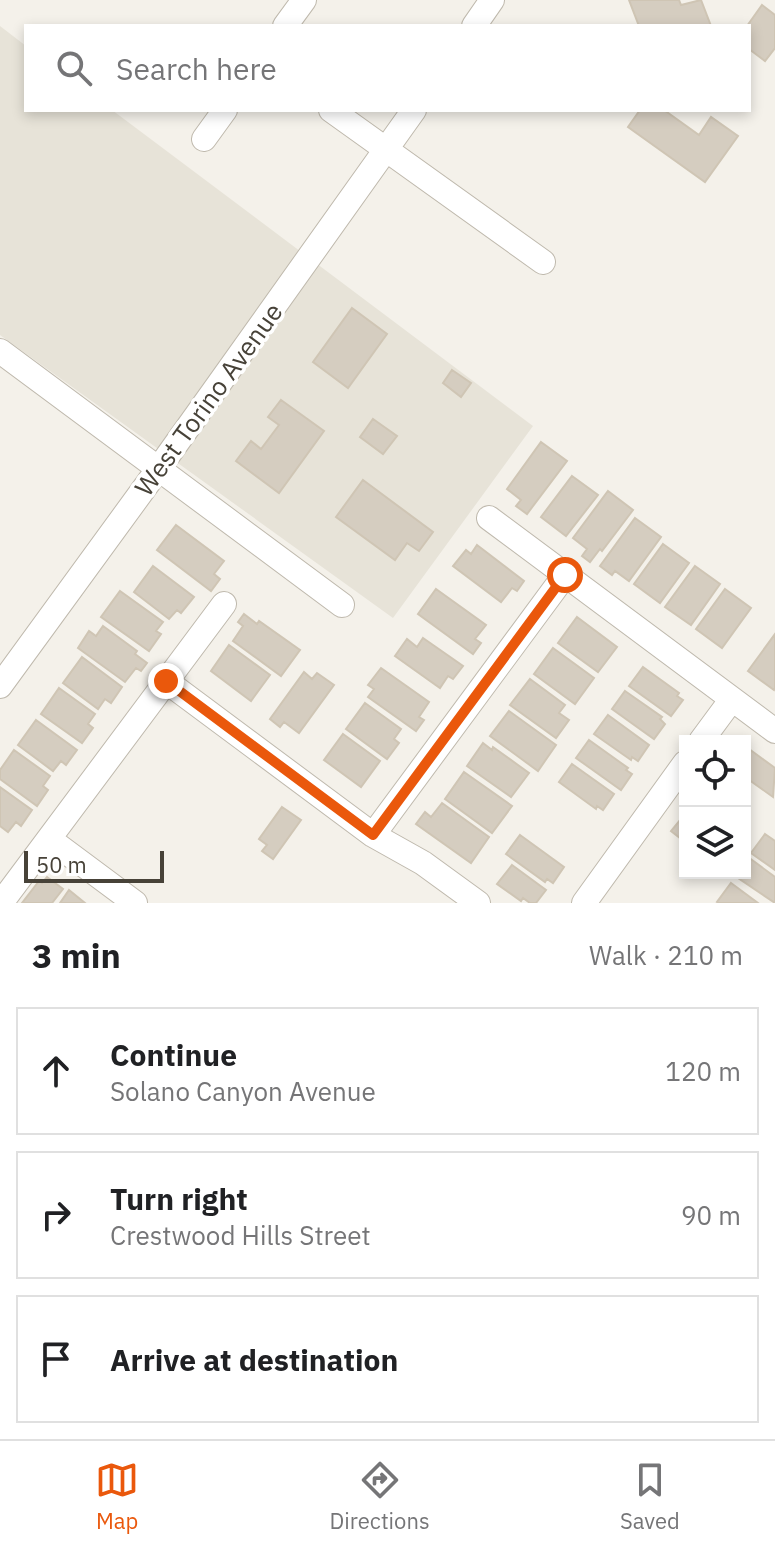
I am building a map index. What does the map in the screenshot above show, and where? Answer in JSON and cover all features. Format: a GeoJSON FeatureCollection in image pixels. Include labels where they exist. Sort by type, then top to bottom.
{"type":"FeatureCollection","features":[{"type":"Feature","properties":{"kind":"street"},"geometry":{"type":"LineString","coordinates":[[286,24],[304,0]]}},
{"type":"Feature","properties":{"kind":"street"},"geometry":{"type":"LineString","coordinates":[[475,24],[492,0]]}},
{"type":"Feature","properties":{"kind":"street"},"geometry":{"type":"LineString","coordinates":[[204,139],[224,112]]}},
{"type":"Feature","properties":{"kind":"street"},"geometry":{"type":"LineString","coordinates":[[334,112],[543,262]]}},
{"type":"Feature","properties":{"kind":"street","name":"West Torino Avenue"},"geometry":{"type":"LineString","coordinates":[[0,686],[413,112]]}},
{"type":"Feature","properties":{"kind":"street"},"geometry":{"type":"LineString","coordinates":[[0,351],[342,605]]}},
{"type":"Feature","properties":{"kind":"street"},"geometry":{"type":"LineString","coordinates":[[489,518],[775,731]]}},
{"type":"Feature","properties":{"kind":"street"},"geometry":{"type":"LineString","coordinates":[[373,835],[565,575]]}},
{"type":"Feature","properties":{"kind":"street"},"geometry":{"type":"LineString","coordinates":[[1,903],[224,604]]}},
{"type":"Feature","properties":{"kind":"street"},"geometry":{"type":"LineString","coordinates":[[166,681],[373,835],[423,863],[478,903]]}},
{"type":"Feature","properties":{"kind":"street"},"geometry":{"type":"LineString","coordinates":[[705,735],[732,699]]}},
{"type":"Feature","properties":{"kind":"street"},"geometry":{"type":"LineString","coordinates":[[584,903],[679,771]]}},
{"type":"Feature","properties":{"kind":"street"},"geometry":{"type":"LineString","coordinates":[[49,839],[135,903]]}},
{"type":"Feature","properties":{"kind":"shaded area"},"geometry":{"type":"Polygon","coordinates":[[[0,26],[24,44],[24,112],[115,112],[533,426],[393,618],[0,335],[0,26]]]}},
{"type":"Feature","properties":{"kind":"building"},"geometry":{"type":"Polygon","coordinates":[[[629,0],[679,0],[681,5],[701,0],[710,24],[638,24],[629,0]]]}},
{"type":"Feature","properties":{"kind":"building"},"geometry":{"type":"Polygon","coordinates":[[[762,5],[775,15],[775,48],[765,61],[751,50],[751,24],[748,24],[762,5]]]}},
{"type":"Feature","properties":{"kind":"building"},"geometry":{"type":"Polygon","coordinates":[[[639,112],[667,112],[699,135],[711,117],[738,136],[705,182],[628,127],[639,112]]]}},
{"type":"Feature","properties":{"kind":"building"},"geometry":{"type":"Polygon","coordinates":[[[352,308],[387,334],[348,388],[313,362],[352,308]]]}},
{"type":"Feature","properties":{"kind":"building"},"geometry":{"type":"Polygon","coordinates":[[[452,370],[471,383],[461,397],[443,383],[452,370]]]}},
{"type":"Feature","properties":{"kind":"building"},"geometry":{"type":"Polygon","coordinates":[[[281,400],[324,431],[279,493],[236,461],[251,441],[261,449],[279,425],[268,417],[281,400]]]}},
{"type":"Feature","properties":{"kind":"building"},"geometry":{"type":"Polygon","coordinates":[[[373,419],[397,436],[383,454],[360,437],[373,419]]]}},
{"type":"Feature","properties":{"kind":"building"},"geometry":{"type":"Polygon","coordinates":[[[541,442],[567,461],[527,514],[516,506],[521,500],[507,489],[541,442]]]}},
{"type":"Feature","properties":{"kind":"building"},"geometry":{"type":"Polygon","coordinates":[[[572,476],[598,495],[566,536],[541,517],[572,476]]]}},
{"type":"Feature","properties":{"kind":"building"},"geometry":{"type":"Polygon","coordinates":[[[363,480],[433,532],[419,551],[407,543],[395,560],[336,517],[363,480]]]}},
{"type":"Feature","properties":{"kind":"building"},"geometry":{"type":"Polygon","coordinates":[[[608,491],[633,510],[590,562],[582,556],[587,549],[573,538],[608,491]]]}},
{"type":"Feature","properties":{"kind":"building"},"geometry":{"type":"Polygon","coordinates":[[[635,518],[661,537],[629,581],[615,571],[612,575],[600,566],[635,518]]]}},
{"type":"Feature","properties":{"kind":"building"},"geometry":{"type":"Polygon","coordinates":[[[176,525],[224,561],[214,574],[220,579],[211,591],[157,550],[176,525]]]}},
{"type":"Feature","properties":{"kind":"building"},"geometry":{"type":"Polygon","coordinates":[[[663,544],[689,563],[660,603],[634,584],[663,544]]]}},
{"type":"Feature","properties":{"kind":"building"},"geometry":{"type":"Polygon","coordinates":[[[477,545],[524,581],[517,591],[512,588],[501,602],[453,566],[466,550],[471,554],[477,545]]]}},
{"type":"Feature","properties":{"kind":"building"},"geometry":{"type":"Polygon","coordinates":[[[153,566],[194,597],[181,613],[177,610],[169,619],[134,592],[153,566]]]}},
{"type":"Feature","properties":{"kind":"building"},"geometry":{"type":"Polygon","coordinates":[[[695,566],[720,584],[691,625],[665,607],[695,566]]]}},
{"type":"Feature","properties":{"kind":"building"},"geometry":{"type":"Polygon","coordinates":[[[436,589],[486,625],[475,639],[481,643],[473,654],[418,614],[436,589]]]}},
{"type":"Feature","properties":{"kind":"building"},"geometry":{"type":"Polygon","coordinates":[[[725,589],[751,608],[722,648],[696,629],[725,589]]]}},
{"type":"Feature","properties":{"kind":"building"},"geometry":{"type":"Polygon","coordinates":[[[120,591],[163,622],[156,631],[161,634],[149,651],[101,617],[120,591]]]}},
{"type":"Feature","properties":{"kind":"building"},"geometry":{"type":"Polygon","coordinates":[[[244,614],[300,650],[281,676],[233,641],[243,626],[238,622],[244,614]]]}},
{"type":"Feature","properties":{"kind":"building"},"geometry":{"type":"Polygon","coordinates":[[[577,617],[617,647],[598,672],[558,643],[577,617]]]}},
{"type":"Feature","properties":{"kind":"building"},"geometry":{"type":"Polygon","coordinates":[[[103,626],[137,651],[135,654],[147,663],[141,671],[136,668],[125,682],[78,648],[89,631],[96,636],[103,626]]]}},
{"type":"Feature","properties":{"kind":"building"},"geometry":{"type":"Polygon","coordinates":[[[775,634],[775,688],[774,690],[748,671],[775,634]]]}},
{"type":"Feature","properties":{"kind":"building"},"geometry":{"type":"Polygon","coordinates":[[[423,638],[463,666],[453,679],[448,676],[440,688],[395,656],[407,639],[417,647],[423,638]]]}},
{"type":"Feature","properties":{"kind":"building"},"geometry":{"type":"Polygon","coordinates":[[[229,645],[270,675],[251,701],[211,671],[229,645]]]}},
{"type":"Feature","properties":{"kind":"building"},"geometry":{"type":"Polygon","coordinates":[[[553,648],[594,678],[575,704],[534,674],[553,648]]]}},
{"type":"Feature","properties":{"kind":"building"},"geometry":{"type":"Polygon","coordinates":[[[82,657],[122,687],[111,703],[105,699],[98,709],[63,683],[82,657]]]}},
{"type":"Feature","properties":{"kind":"building"},"geometry":{"type":"Polygon","coordinates":[[[643,667],[679,693],[677,696],[683,700],[671,716],[629,686],[643,667]]]}},
{"type":"Feature","properties":{"kind":"building"},"geometry":{"type":"Polygon","coordinates":[[[381,668],[429,702],[419,717],[424,720],[416,731],[368,697],[374,689],[368,685],[381,668]]]}},
{"type":"Feature","properties":{"kind":"building"},"geometry":{"type":"Polygon","coordinates":[[[304,672],[312,679],[317,673],[334,685],[299,733],[284,722],[280,727],[270,719],[304,672]]]}},
{"type":"Feature","properties":{"kind":"building"},"geometry":{"type":"Polygon","coordinates":[[[530,679],[565,705],[559,713],[569,720],[556,738],[510,705],[530,679]]]}},
{"type":"Feature","properties":{"kind":"building"},"geometry":{"type":"Polygon","coordinates":[[[59,688],[95,714],[88,724],[93,728],[82,743],[41,714],[59,688]]]}},
{"type":"Feature","properties":{"kind":"building"},"geometry":{"type":"Polygon","coordinates":[[[625,691],[662,717],[660,719],[665,724],[654,739],[612,709],[625,691]]]}},
{"type":"Feature","properties":{"kind":"building"},"geometry":{"type":"Polygon","coordinates":[[[365,703],[401,729],[394,739],[399,743],[387,759],[346,729],[365,703]]]}},
{"type":"Feature","properties":{"kind":"building"},"geometry":{"type":"Polygon","coordinates":[[[509,711],[556,745],[538,771],[490,736],[509,711]]]}},
{"type":"Feature","properties":{"kind":"building"},"geometry":{"type":"Polygon","coordinates":[[[608,715],[649,745],[638,761],[632,757],[631,760],[594,734],[608,715]]]}},
{"type":"Feature","properties":{"kind":"building"},"geometry":{"type":"Polygon","coordinates":[[[36,720],[77,750],[66,765],[61,761],[53,771],[18,745],[36,720]]]}},
{"type":"Feature","properties":{"kind":"building"},"geometry":{"type":"Polygon","coordinates":[[[343,734],[380,761],[361,787],[324,760],[343,734]]]}},
{"type":"Feature","properties":{"kind":"building"},"geometry":{"type":"Polygon","coordinates":[[[589,740],[632,774],[621,790],[576,758],[589,740]]]}},
{"type":"Feature","properties":{"kind":"building"},"geometry":{"type":"Polygon","coordinates":[[[483,743],[529,773],[511,797],[467,766],[483,743]]]}},
{"type":"Feature","properties":{"kind":"building"},"geometry":{"type":"Polygon","coordinates":[[[14,750],[50,776],[43,786],[48,790],[37,806],[0,779],[0,770],[14,750]]]}},
{"type":"Feature","properties":{"kind":"building"},"geometry":{"type":"Polygon","coordinates":[[[751,750],[775,768],[773,797],[751,781],[751,750]]]}},
{"type":"Feature","properties":{"kind":"building"},"geometry":{"type":"Polygon","coordinates":[[[572,764],[614,794],[603,810],[597,806],[596,809],[559,782],[572,764]]]}},
{"type":"Feature","properties":{"kind":"building"},"geometry":{"type":"Polygon","coordinates":[[[464,772],[512,806],[492,833],[445,799],[464,772]]]}},
{"type":"Feature","properties":{"kind":"building"},"geometry":{"type":"Polygon","coordinates":[[[0,787],[32,810],[21,826],[16,822],[8,832],[0,826],[0,787]]]}},
{"type":"Feature","properties":{"kind":"building"},"geometry":{"type":"Polygon","coordinates":[[[442,803],[489,837],[471,863],[416,824],[425,812],[431,817],[442,803]]]}},
{"type":"Feature","properties":{"kind":"building"},"geometry":{"type":"Polygon","coordinates":[[[282,807],[301,820],[273,859],[262,851],[267,845],[259,839],[282,807]]]}},
{"type":"Feature","properties":{"kind":"building"},"geometry":{"type":"Polygon","coordinates":[[[679,821],[679,837],[671,831],[679,821]]]}},
{"type":"Feature","properties":{"kind":"building"},"geometry":{"type":"Polygon","coordinates":[[[765,834],[775,841],[775,870],[751,853],[765,834]]]}},
{"type":"Feature","properties":{"kind":"building"},"geometry":{"type":"Polygon","coordinates":[[[520,835],[564,867],[553,883],[547,879],[545,882],[506,854],[520,835]]]}},
{"type":"Feature","properties":{"kind":"building"},"geometry":{"type":"Polygon","coordinates":[[[751,859],[775,877],[775,903],[739,879],[751,879],[751,859]]]}},
{"type":"Feature","properties":{"kind":"building"},"geometry":{"type":"Polygon","coordinates":[[[512,865],[546,890],[536,903],[523,898],[521,901],[497,884],[512,865]]]}},
{"type":"Feature","properties":{"kind":"building"},"geometry":{"type":"Polygon","coordinates":[[[47,877],[63,889],[52,903],[22,903],[39,881],[42,883],[47,877]]]}},
{"type":"Feature","properties":{"kind":"building"},"geometry":{"type":"Polygon","coordinates":[[[731,883],[758,903],[717,902],[731,883]]]}},
{"type":"Feature","properties":{"kind":"building"},"geometry":{"type":"Polygon","coordinates":[[[69,890],[85,903],[60,903],[69,890]]]}},
{"type":"Feature","properties":{"kind":"route"},"geometry":{"type":"LineString","coordinates":[[166,681],[373,835],[565,575]]}}]}
